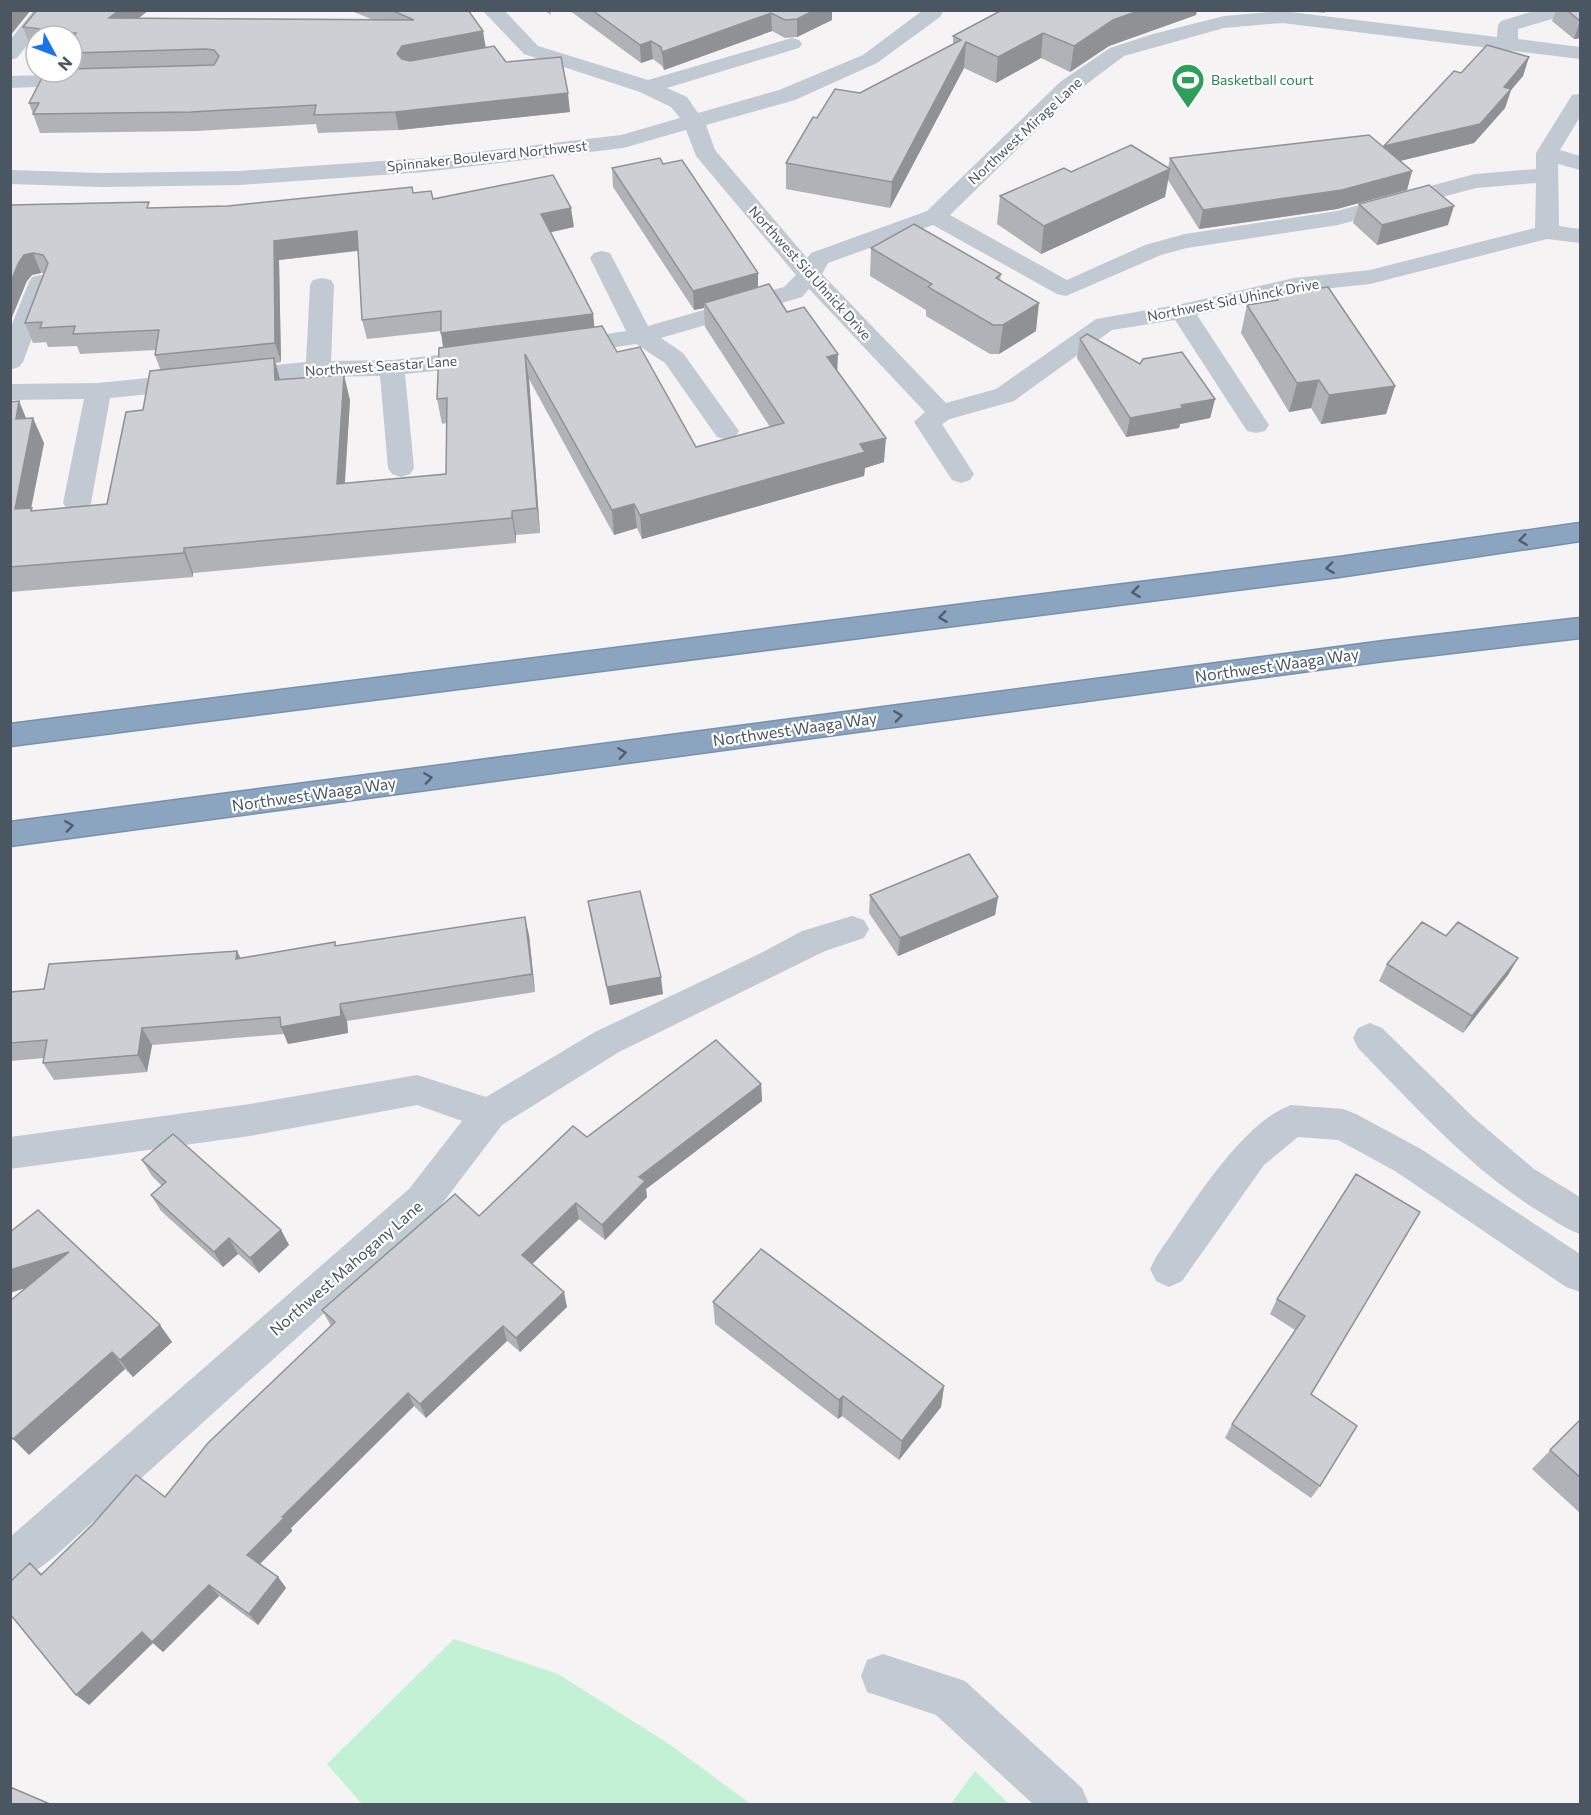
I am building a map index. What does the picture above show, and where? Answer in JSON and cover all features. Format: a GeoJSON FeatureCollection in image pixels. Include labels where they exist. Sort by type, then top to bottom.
{"type":"FeatureCollection","features":[{"type":"Feature","properties":{"kind":"highway"},"geometry":{"type":"LineString","coordinates":[[10,735],[1339,567],[1581,532]]}},
{"type":"Feature","properties":{"kind":"highway","name":"Northwest Waaga Way"},"geometry":{"type":"LineString","coordinates":[[10,834],[1372,653],[1581,628]]}},
{"type":"Feature","properties":{"kind":"street"},"geometry":{"type":"LineString","coordinates":[[10,54],[45,10]]}},
{"type":"Feature","properties":{"kind":"street"},"geometry":{"type":"LineString","coordinates":[[492,10],[531,50]]}},
{"type":"Feature","properties":{"kind":"street","name":"Spinnaker Boulevard Northwest"},"geometry":{"type":"LineString","coordinates":[[10,177],[102,180],[239,178],[425,165],[623,141],[694,123],[787,95],[870,59],[934,10]]}},
{"type":"Feature","properties":{"kind":"street"},"geometry":{"type":"LineString","coordinates":[[1507,44],[1508,25],[1562,10]]}},
{"type":"Feature","properties":{"kind":"street","name":"Northwest Mirage Lane"},"geometry":{"type":"LineString","coordinates":[[809,275],[819,258],[936,216],[1068,87],[1117,52],[1160,38],[1224,22],[1282,17],[1581,53]]}},
{"type":"Feature","properties":{"kind":"street"},"geometry":{"type":"LineString","coordinates":[[648,87],[792,44]]}},
{"type":"Feature","properties":{"kind":"street"},"geometry":{"type":"LineString","coordinates":[[510,54],[531,50]]}},
{"type":"Feature","properties":{"kind":"street","name":"Northwest Sid Uhnick Drive"},"geometry":{"type":"LineString","coordinates":[[531,50],[648,87],[679,102],[694,123],[704,151],[809,275],[941,413]]}},
{"type":"Feature","properties":{"kind":"street"},"geometry":{"type":"LineString","coordinates":[[10,82],[106,79]]}},
{"type":"Feature","properties":{"kind":"street"},"geometry":{"type":"LineString","coordinates":[[1547,232],[1547,164],[1581,100]]}},
{"type":"Feature","properties":{"kind":"street"},"geometry":{"type":"LineString","coordinates":[[936,216],[1066,289],[1153,250],[1185,241],[1338,218],[1547,164],[1581,163]]}},
{"type":"Feature","properties":{"kind":"street","name":"Northwest Sid Uhinck Drive"},"geometry":{"type":"LineString","coordinates":[[941,413],[1005,395],[1106,324],[1182,311],[1294,285],[1370,277],[1547,232],[1581,236]]}},
{"type":"Feature","properties":{"kind":"street"},"geometry":{"type":"LineString","coordinates":[[602,258],[641,336],[674,358],[726,431]]}},
{"type":"Feature","properties":{"kind":"street"},"geometry":{"type":"LineString","coordinates":[[547,349],[641,336],[793,292],[809,275]]}},
{"type":"Feature","properties":{"kind":"street"},"geometry":{"type":"LineString","coordinates":[[10,362],[41,282]]}},
{"type":"Feature","properties":{"kind":"street"},"geometry":{"type":"LineString","coordinates":[[318,369],[321,285]]}},
{"type":"Feature","properties":{"kind":"street"},"geometry":{"type":"LineString","coordinates":[[1182,311],[1256,425]]}},
{"type":"Feature","properties":{"kind":"street","name":"Northwest Seastar Lane"},"geometry":{"type":"LineString","coordinates":[[10,392],[98,391],[318,369],[392,368],[512,354]]}},
{"type":"Feature","properties":{"kind":"street"},"geometry":{"type":"LineString","coordinates":[[392,368],[401,468]]}},
{"type":"Feature","properties":{"kind":"street"},"geometry":{"type":"LineString","coordinates":[[77,503],[98,391]]}},
{"type":"Feature","properties":{"kind":"street"},"geometry":{"type":"LineString","coordinates":[[941,413],[927,422],[961,474]]}},
{"type":"Feature","properties":{"kind":"street"},"geometry":{"type":"LineString","coordinates":[[10,1153],[250,1120],[417,1090],[489,1114],[607,1042],[771,964],[814,941],[852,929]]}},
{"type":"Feature","properties":{"kind":"street"},"geometry":{"type":"LineString","coordinates":[[1370,1038],[1460,1128],[1495,1159],[1521,1181],[1581,1217]]}},
{"type":"Feature","properties":{"kind":"street","name":"Northwest Mahogany Lane"},"geometry":{"type":"LineString","coordinates":[[10,1564],[39,1542],[422,1201],[489,1114]]}},
{"type":"Feature","properties":{"kind":"street"},"geometry":{"type":"LineString","coordinates":[[1169,1269],[1251,1154],[1291,1121],[1343,1125],[1407,1160],[1581,1275]]}},
{"type":"Feature","properties":{"kind":"street"},"geometry":{"type":"LineString","coordinates":[[884,1676],[949,1697],[1066,1804]]}},
{"type":"Feature","properties":{"kind":"green space"},"geometry":{"type":"Polygon","coordinates":[[[454,1639],[558,1674],[669,1744],[751,1804],[362,1804],[327,1764],[454,1639]]]}},
{"type":"Feature","properties":{"kind":"green space"},"geometry":{"type":"Polygon","coordinates":[[[975,1771],[1009,1804],[951,1804],[975,1771]]]}},
{"type":"Feature","properties":{"kind":"building"},"geometry":{"type":"Polygon","coordinates":[[[37,10],[119,10],[109,18],[414,20],[391,10],[468,10],[483,31],[402,46],[397,54],[402,59],[410,61],[494,46],[506,62],[561,57],[568,93],[395,112],[314,115],[316,105],[191,112],[33,114],[39,103],[29,103],[39,84],[84,84],[84,69],[214,65],[219,56],[214,50],[206,49],[84,53],[84,24],[25,24],[37,10]]]}},
{"type":"Feature","properties":{"kind":"building"},"geometry":{"type":"Polygon","coordinates":[[[592,10],[815,10],[797,19],[785,20],[771,13],[662,52],[661,47],[651,41],[640,45],[592,10]]]}},
{"type":"Feature","properties":{"kind":"building"},"geometry":{"type":"Polygon","coordinates":[[[1002,10],[1141,10],[1113,20],[1074,46],[1043,33],[998,57],[966,42],[892,182],[786,163],[813,117],[817,118],[835,89],[860,93],[961,40],[953,36],[1002,10]]]}},
{"type":"Feature","properties":{"kind":"building"},"geometry":{"type":"Polygon","coordinates":[[[1567,10],[1581,10],[1581,21],[1580,21],[1567,10]]]}},
{"type":"Feature","properties":{"kind":"building"},"geometry":{"type":"Polygon","coordinates":[[[1487,45],[1529,57],[1504,87],[1511,89],[1480,124],[1384,146],[1454,71],[1461,73],[1487,45]]]}},
{"type":"Feature","properties":{"kind":"building"},"geometry":{"type":"Polygon","coordinates":[[[1369,135],[1412,171],[1342,190],[1203,210],[1170,158],[1369,135]]]}},
{"type":"Feature","properties":{"kind":"building"},"geometry":{"type":"Polygon","coordinates":[[[1131,145],[1170,169],[1044,226],[1000,196],[1064,168],[1071,172],[1131,145]]]}},
{"type":"Feature","properties":{"kind":"building"},"geometry":{"type":"Polygon","coordinates":[[[660,158],[663,164],[682,160],[758,273],[693,291],[612,168],[660,158]]]}},
{"type":"Feature","properties":{"kind":"building"},"geometry":{"type":"Polygon","coordinates":[[[553,175],[571,208],[541,214],[593,314],[441,333],[441,311],[362,320],[357,231],[274,241],[275,343],[155,355],[159,330],[73,334],[75,326],[40,328],[42,322],[25,323],[48,263],[43,255],[33,253],[24,255],[10,283],[10,205],[149,202],[147,208],[228,206],[412,187],[413,193],[431,191],[433,199],[553,175]]]}},
{"type":"Feature","properties":{"kind":"building"},"geometry":{"type":"Polygon","coordinates":[[[1429,185],[1454,206],[1382,225],[1359,204],[1429,185]]]}},
{"type":"Feature","properties":{"kind":"building"},"geometry":{"type":"Polygon","coordinates":[[[914,224],[1001,274],[996,278],[1039,303],[1003,325],[993,325],[928,287],[932,284],[871,248],[914,224]]]}},
{"type":"Feature","properties":{"kind":"building"},"geometry":{"type":"Polygon","coordinates":[[[769,284],[787,312],[804,307],[838,354],[827,357],[886,438],[860,444],[865,452],[640,515],[634,504],[612,510],[525,354],[537,508],[512,511],[512,518],[184,548],[184,553],[10,567],[10,402],[19,401],[16,419],[33,418],[15,509],[32,508],[31,511],[107,504],[126,412],[143,410],[150,371],[274,358],[275,380],[344,375],[337,484],[446,474],[447,398],[437,399],[439,348],[602,326],[617,352],[640,347],[696,447],[784,423],[704,303],[769,284]]]}},
{"type":"Feature","properties":{"kind":"building"},"geometry":{"type":"Polygon","coordinates":[[[1328,287],[1395,386],[1329,395],[1319,380],[1297,383],[1247,305],[1278,300],[1274,294],[1328,287]]]}},
{"type":"Feature","properties":{"kind":"building"},"geometry":{"type":"Polygon","coordinates":[[[1087,334],[1140,364],[1143,359],[1182,352],[1215,399],[1181,405],[1183,408],[1130,418],[1080,339],[1087,334]]]}},
{"type":"Feature","properties":{"kind":"building"},"geometry":{"type":"Polygon","coordinates":[[[969,854],[998,897],[900,938],[870,895],[969,854]]]}},
{"type":"Feature","properties":{"kind":"building"},"geometry":{"type":"Polygon","coordinates":[[[640,891],[661,977],[607,987],[588,901],[640,891]]]}},
{"type":"Feature","properties":{"kind":"building"},"geometry":{"type":"Polygon","coordinates":[[[525,917],[532,974],[340,1004],[341,1016],[281,1027],[280,1017],[142,1028],[138,1055],[43,1063],[47,1040],[10,1043],[10,992],[44,989],[49,964],[237,951],[236,959],[335,942],[335,946],[525,917]]]}},
{"type":"Feature","properties":{"kind":"building"},"geometry":{"type":"Polygon","coordinates":[[[1422,922],[1446,936],[1458,922],[1518,958],[1472,1016],[1387,964],[1422,922]]]}},
{"type":"Feature","properties":{"kind":"building"},"geometry":{"type":"Polygon","coordinates":[[[716,1040],[761,1084],[639,1177],[645,1181],[602,1225],[576,1203],[522,1255],[564,1292],[516,1338],[503,1326],[420,1404],[408,1393],[282,1517],[284,1518],[247,1555],[278,1577],[249,1614],[209,1585],[152,1642],[142,1632],[76,1695],[10,1614],[10,1582],[30,1563],[41,1575],[93,1524],[136,1475],[165,1497],[208,1443],[335,1322],[322,1310],[455,1194],[479,1216],[573,1126],[587,1137],[716,1040]]]}},
{"type":"Feature","properties":{"kind":"building"},"geometry":{"type":"Polygon","coordinates":[[[173,1134],[281,1230],[250,1258],[229,1238],[214,1252],[151,1195],[166,1182],[142,1160],[173,1134]]]}},
{"type":"Feature","properties":{"kind":"building"},"geometry":{"type":"Polygon","coordinates":[[[1356,1174],[1420,1212],[1311,1394],[1357,1426],[1320,1486],[1232,1424],[1305,1316],[1277,1299],[1356,1174]]]}},
{"type":"Feature","properties":{"kind":"building"},"geometry":{"type":"Polygon","coordinates":[[[38,1210],[160,1325],[120,1360],[112,1352],[13,1439],[10,1436],[10,1301],[69,1252],[10,1270],[10,1232],[38,1210]]]}},
{"type":"Feature","properties":{"kind":"building"},"geometry":{"type":"Polygon","coordinates":[[[761,1249],[944,1386],[902,1441],[843,1396],[839,1400],[713,1302],[761,1249]]]}},
{"type":"Feature","properties":{"kind":"building"},"geometry":{"type":"Polygon","coordinates":[[[1581,1419],[1581,1478],[1550,1450],[1581,1419]]]}},
{"type":"Feature","properties":{"kind":"building"},"geometry":{"type":"Polygon","coordinates":[[[10,1787],[50,1804],[10,1804],[10,1787]]]}},
{"type":"Feature","properties":{"kind":"place","name":"Basketball court"},"geometry":{"type":"Point","coordinates":[1188,109]}}]}
